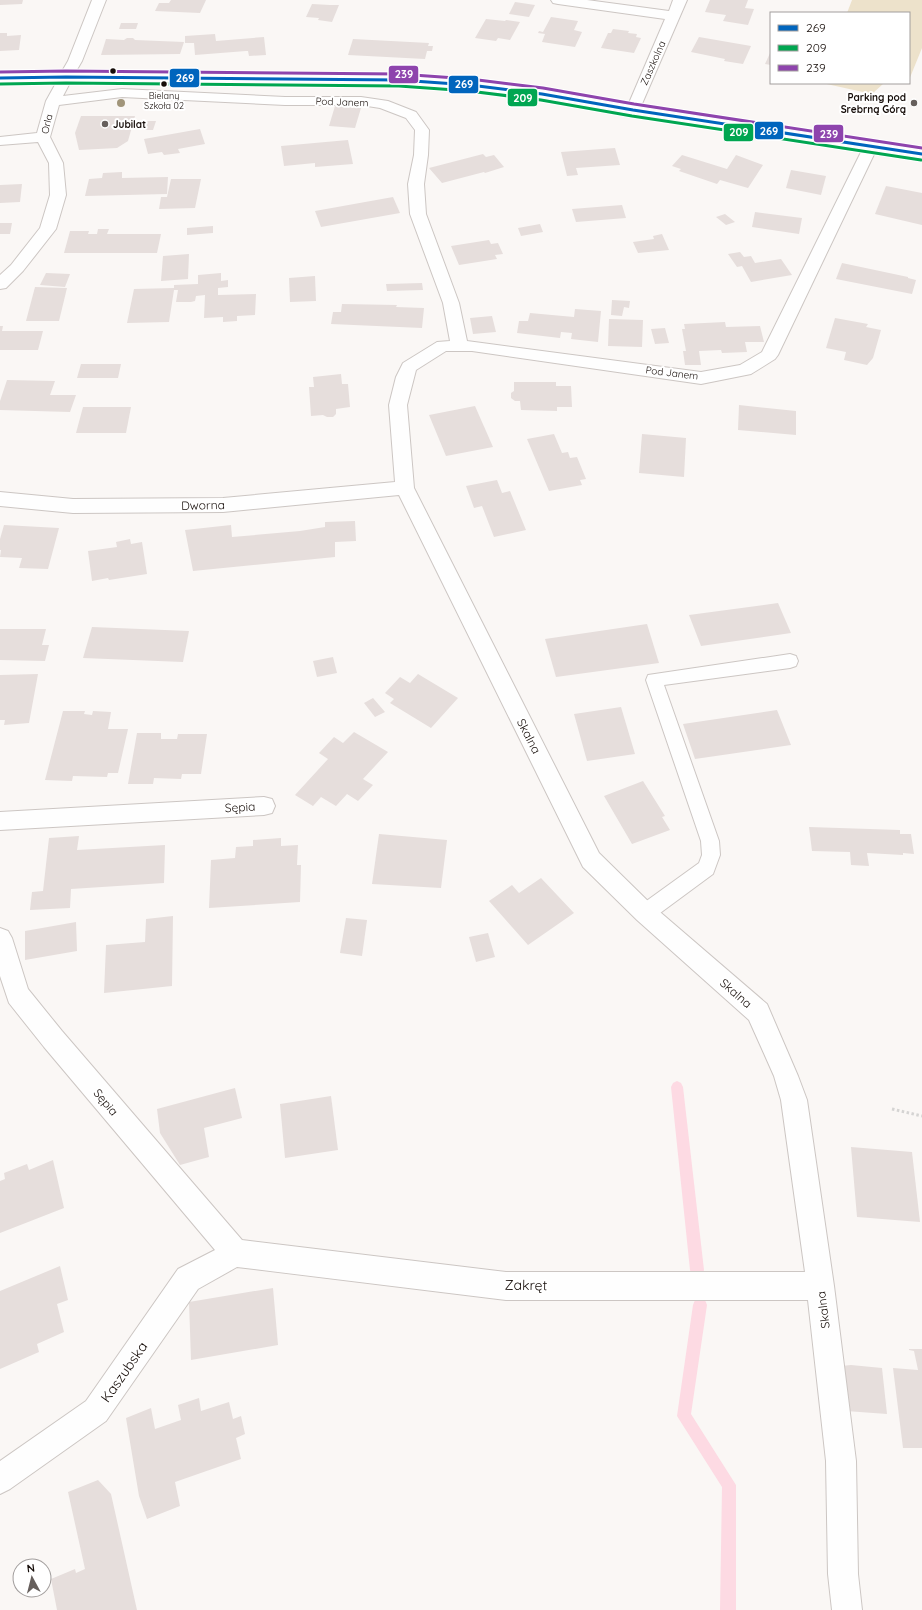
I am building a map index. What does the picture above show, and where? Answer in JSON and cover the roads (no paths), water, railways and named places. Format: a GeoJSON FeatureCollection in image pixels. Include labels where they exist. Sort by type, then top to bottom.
{"type":"FeatureCollection","features":[{"type":"Feature","properties":{"kind":"street","name":"Orla"},"geometry":{"type":"LineString","coordinates":[[0,284],[17,268],[48,229],[58,195],[56,164],[43,137],[53,101],[76,61],[99,0]]}},
{"type":"Feature","properties":{"kind":"street"},"geometry":{"type":"LineString","coordinates":[[558,0],[674,16]]}},
{"type":"Feature","properties":{"kind":"street","name":"Zaszkolna"},"geometry":{"type":"LineString","coordinates":[[633,110],[680,0]]}},
{"type":"Feature","properties":{"kind":"street"},"geometry":{"type":"LineString","coordinates":[[0,78],[66,77],[399,80],[470,85],[542,94],[633,110],[922,154]]}},
{"type":"Feature","properties":{"kind":"street","name":"Pod Janem"},"geometry":{"type":"LineString","coordinates":[[53,101],[122,93],[285,101],[361,101],[383,104],[411,115],[422,130],[421,155],[416,184],[418,214],[451,303],[459,345]]}},
{"type":"Feature","properties":{"kind":"street"},"geometry":{"type":"LineString","coordinates":[[0,142],[43,137]]}},
{"type":"Feature","properties":{"kind":"street","name":"Pod Janem"},"geometry":{"type":"LineString","coordinates":[[405,488],[398,405],[405,377],[409,367],[443,346],[472,346],[701,378],[745,370],[769,355],[871,146]]}},
{"type":"Feature","properties":{"kind":"street","name":"Dworna"},"geometry":{"type":"LineString","coordinates":[[0,499],[74,506],[223,505],[405,488]]}},
{"type":"Feature","properties":{"kind":"street","name":"Skalna"},"geometry":{"type":"LineString","coordinates":[[405,488],[591,860],[645,912],[758,1012],[786,1076],[794,1100],[820,1286],[841,1461],[843,1574],[847,1610]]}},
{"type":"Feature","properties":{"kind":"street","name":"Sępia"},"geometry":{"type":"LineString","coordinates":[[0,821],[264,806]]}},
{"type":"Feature","properties":{"kind":"street","name":"Sępia"},"geometry":{"type":"LineString","coordinates":[[0,938],[18,995],[53,1039],[235,1253]]}},
{"type":"Feature","properties":{"kind":"street","name":"Zakręt"},"geometry":{"type":"LineString","coordinates":[[235,1253],[506,1286],[820,1286]]}},
{"type":"Feature","properties":{"kind":"street","name":"Kaszubska"},"geometry":{"type":"LineString","coordinates":[[0,1479],[96,1411],[188,1279],[235,1253]]}},
{"type":"Feature","properties":{"kind":"lane"},"geometry":{"type":"LineString","coordinates":[[645,912],[706,868],[711,855],[710,841],[654,680],[790,661]]}},
{"type":"Feature","properties":{"kind":"waterway"},"geometry":{"type":"LineString","coordinates":[[677,1087],[697,1270]]}},
{"type":"Feature","properties":{"kind":"waterway"},"geometry":{"type":"LineString","coordinates":[[700,1305],[684,1416],[729,1485],[728,1610]]}},
{"type":"Feature","properties":{"kind":"place","name":"Bielany Szkoła 02"},"geometry":{"type":"Point","coordinates":[164,84]}},
{"type":"Feature","properties":{"kind":"place","name":"Parking pod Srebrną Górą"},"geometry":{"type":"Point","coordinates":[914,103]}},
{"type":"Feature","properties":{"kind":"place","name":"Jubilat"},"geometry":{"type":"Point","coordinates":[105,124]}}]}
